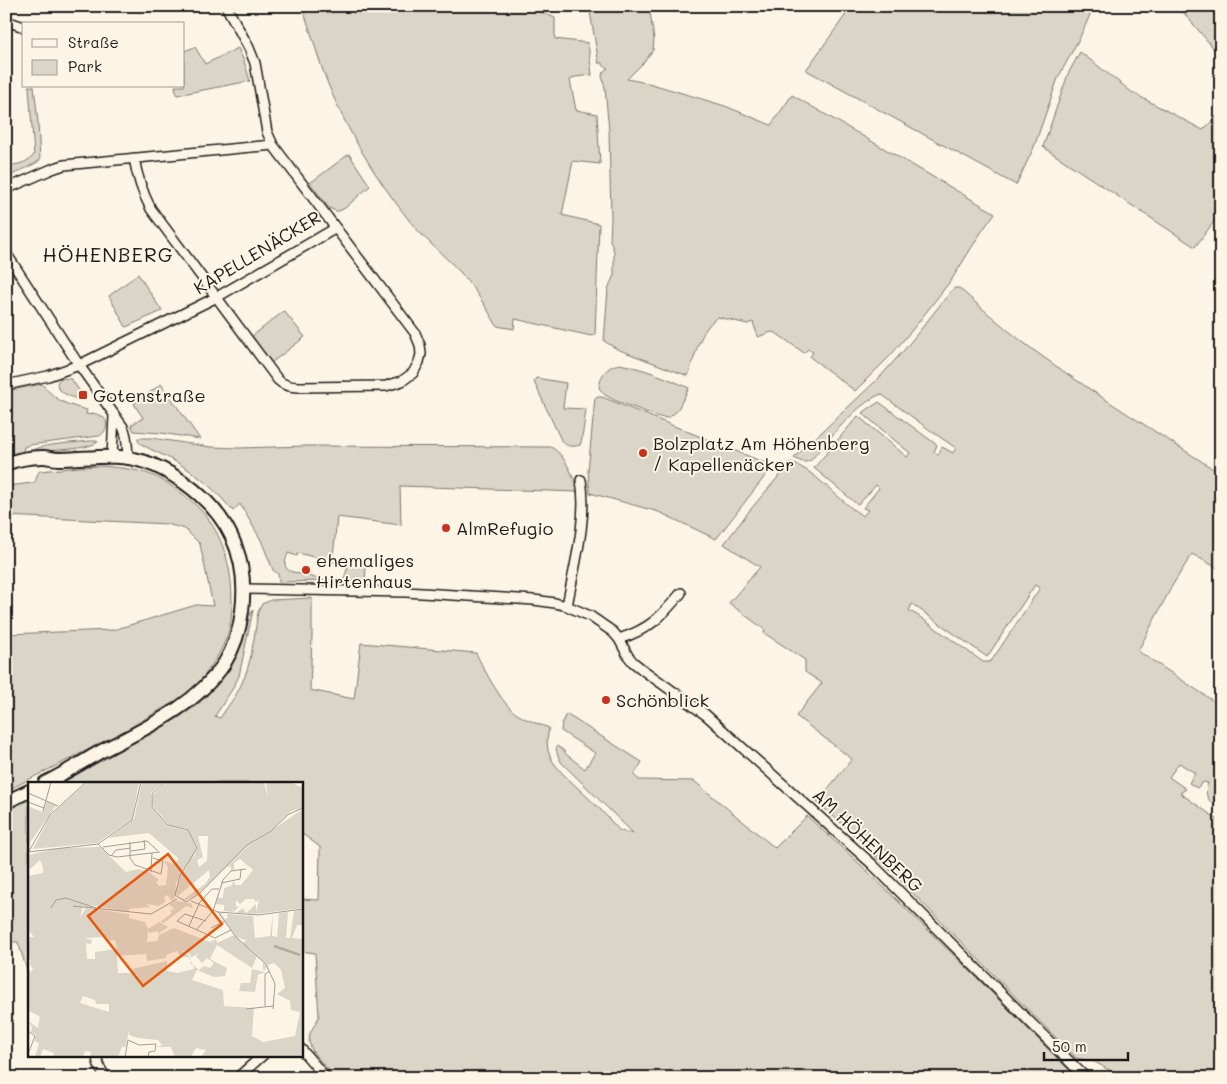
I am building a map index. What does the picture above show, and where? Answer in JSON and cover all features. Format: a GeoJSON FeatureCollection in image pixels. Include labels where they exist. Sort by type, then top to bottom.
{"type":"FeatureCollection","features":[{"type":"Feature","properties":{"kind":"main road"},"geometry":{"type":"LineString","coordinates":[[6,465],[37,466],[56,459],[112,457],[144,461],[165,470],[200,496],[217,512],[236,545],[242,568],[244,589],[242,617],[235,642],[223,665],[204,688],[186,704],[141,731],[47,782]]}},
{"type":"Feature","properties":{"kind":"main road"},"geometry":{"type":"LineString","coordinates":[[6,802],[28,791]]}},
{"type":"Feature","properties":{"kind":"street","name":"KAPELLENÄCKER"},"geometry":{"type":"LineString","coordinates":[[79,365],[217,297],[336,228],[273,145],[264,115],[255,63],[226,6]]}},
{"type":"Feature","properties":{"kind":"street"},"geometry":{"type":"LineString","coordinates":[[6,21],[22,27]]}},
{"type":"Feature","properties":{"kind":"street"},"geometry":{"type":"LineString","coordinates":[[6,189],[64,165],[273,145]]}},
{"type":"Feature","properties":{"kind":"street"},"geometry":{"type":"LineString","coordinates":[[134,158],[136,175],[151,208],[278,380],[285,385],[293,387],[386,386],[402,381],[414,373],[419,362],[421,349],[418,339],[409,324],[336,228]]}},
{"type":"Feature","properties":{"kind":"street"},"geometry":{"type":"LineString","coordinates":[[6,253],[125,432],[128,458]]}},
{"type":"Feature","properties":{"kind":"street"},"geometry":{"type":"LineString","coordinates":[[6,385],[48,376],[79,365]]}},
{"type":"Feature","properties":{"kind":"street"},"geometry":{"type":"LineString","coordinates":[[112,457],[114,416]]}},
{"type":"Feature","properties":{"kind":"street"},"geometry":{"type":"LineString","coordinates":[[567,606],[583,512],[584,500],[581,480]]}},
{"type":"Feature","properties":{"kind":"street","name":"AM HÖHENBERG"},"geometry":{"type":"LineString","coordinates":[[244,589],[422,592],[534,600],[567,606],[590,616],[613,632],[633,662],[706,715],[872,864],[1086,1078]]}},
{"type":"Feature","properties":{"kind":"street"},"geometry":{"type":"LineString","coordinates":[[619,639],[636,633],[652,624],[681,593]]}},
{"type":"Feature","properties":{"kind":"street"},"geometry":{"type":"LineString","coordinates":[[302,1050],[326,1078]]}},
{"type":"Feature","properties":{"kind":"street"},"geometry":{"type":"LineString","coordinates":[[97,1056],[100,1069],[106,1078]]}},
{"type":"Feature","properties":{"kind":"street"},"geometry":{"type":"LineString","coordinates":[[237,1078],[262,1056]]}},
{"type":"Feature","properties":{"kind":"green space"},"geometry":{"type":"Polygon","coordinates":[[[300,6],[541,6],[541,12],[555,18],[555,39],[588,43],[592,75],[575,77],[570,80],[576,110],[597,114],[600,164],[573,161],[562,215],[599,224],[595,335],[591,336],[515,319],[514,329],[497,326],[466,279],[418,231],[405,215],[362,152],[335,101],[305,15],[300,6]]]}},
{"type":"Feature","properties":{"kind":"green space"},"geometry":{"type":"Polygon","coordinates":[[[589,6],[649,6],[654,39],[653,50],[627,79],[652,84],[725,106],[771,125],[792,95],[995,213],[952,279],[917,324],[891,355],[855,391],[810,357],[813,352],[808,349],[804,353],[776,333],[771,332],[758,337],[753,322],[747,324],[718,317],[702,335],[688,376],[617,349],[604,341],[608,289],[614,275],[614,251],[610,240],[609,131],[602,76],[603,72],[608,68],[601,62],[599,64],[589,6]]]}},
{"type":"Feature","properties":{"kind":"green space"},"geometry":{"type":"Polygon","coordinates":[[[852,6],[1094,6],[1058,78],[1034,147],[1016,185],[806,70],[852,6]]]}},
{"type":"Feature","properties":{"kind":"green space"},"geometry":{"type":"Polygon","coordinates":[[[1178,6],[1221,6],[1221,57],[1178,6]]]}},
{"type":"Feature","properties":{"kind":"green space"},"geometry":{"type":"Polygon","coordinates":[[[195,47],[205,64],[238,48],[250,81],[177,95],[175,88],[185,88],[185,51],[195,47]]]}},
{"type":"Feature","properties":{"kind":"green space"},"geometry":{"type":"Polygon","coordinates":[[[1080,52],[1133,93],[1203,130],[1221,112],[1221,212],[1195,247],[1043,147],[1068,74],[1080,52]]]}},
{"type":"Feature","properties":{"kind":"green space"},"geometry":{"type":"Polygon","coordinates":[[[29,88],[34,88],[40,160],[6,178],[6,166],[25,162],[34,155],[29,88]]]}},
{"type":"Feature","properties":{"kind":"green space"},"geometry":{"type":"Polygon","coordinates":[[[349,154],[370,186],[345,208],[336,211],[329,208],[310,183],[349,154]]]}},
{"type":"Feature","properties":{"kind":"green space"},"geometry":{"type":"Polygon","coordinates":[[[138,274],[162,311],[126,327],[109,296],[138,274]]]}},
{"type":"Feature","properties":{"kind":"green space"},"geometry":{"type":"Polygon","coordinates":[[[959,288],[1008,330],[1061,370],[1221,474],[1221,570],[1192,554],[1172,586],[1138,651],[1221,706],[1221,755],[1217,761],[1221,764],[1221,810],[1208,799],[1206,792],[1208,783],[1203,782],[1197,788],[1189,783],[1195,773],[1179,763],[1169,777],[1186,789],[1180,793],[1221,822],[1221,1078],[1123,1078],[1095,1062],[1076,1058],[872,854],[893,862],[893,854],[859,839],[817,802],[852,759],[796,716],[822,683],[805,672],[805,660],[764,633],[765,630],[729,603],[760,567],[724,544],[790,463],[817,478],[863,516],[868,510],[863,508],[879,488],[876,485],[858,505],[814,468],[858,416],[907,457],[910,453],[862,413],[879,402],[937,445],[934,452],[938,455],[942,447],[953,453],[956,448],[881,394],[853,414],[811,460],[804,462],[794,458],[878,379],[905,349],[952,290],[959,288]],[[1035,585],[987,657],[912,604],[909,611],[983,662],[989,662],[1040,588],[1035,585]]]}},
{"type":"Feature","properties":{"kind":"green space"},"geometry":{"type":"Polygon","coordinates":[[[284,311],[305,337],[271,363],[251,337],[284,311]]]}},
{"type":"Feature","properties":{"kind":"green space"},"geometry":{"type":"Polygon","coordinates":[[[619,364],[655,374],[689,388],[677,411],[668,418],[659,417],[605,395],[599,388],[601,379],[607,369],[619,364]]]}},
{"type":"Feature","properties":{"kind":"green space"},"geometry":{"type":"Polygon","coordinates":[[[61,378],[71,379],[84,397],[84,400],[69,396],[60,390],[57,386],[61,378]]]}},
{"type":"Feature","properties":{"kind":"green space"},"geometry":{"type":"Polygon","coordinates":[[[536,378],[566,383],[563,408],[586,409],[580,445],[571,446],[562,442],[534,382],[536,378]]]}},
{"type":"Feature","properties":{"kind":"green space"},"geometry":{"type":"Polygon","coordinates":[[[42,384],[62,402],[87,410],[86,414],[92,415],[92,413],[104,418],[106,420],[106,429],[99,436],[29,445],[24,447],[21,455],[6,457],[6,391],[42,384]]]}},
{"type":"Feature","properties":{"kind":"green space"},"geometry":{"type":"Polygon","coordinates":[[[161,384],[200,439],[134,431],[131,425],[143,418],[134,404],[161,384]]]}},
{"type":"Feature","properties":{"kind":"green space"},"geometry":{"type":"Polygon","coordinates":[[[599,397],[773,466],[716,539],[659,512],[590,493],[588,471],[595,398],[599,397]]]}},
{"type":"Feature","properties":{"kind":"green space"},"geometry":{"type":"Polygon","coordinates":[[[138,438],[151,438],[211,447],[239,448],[307,446],[551,447],[565,461],[579,492],[400,486],[401,525],[337,517],[332,558],[366,566],[365,581],[343,582],[348,566],[298,553],[297,556],[288,553],[285,562],[287,569],[326,581],[279,582],[278,574],[273,570],[261,540],[240,504],[233,511],[214,490],[199,478],[184,467],[141,444],[138,438]]]}},
{"type":"Feature","properties":{"kind":"green space"},"geometry":{"type":"Polygon","coordinates":[[[89,441],[98,442],[86,447],[33,452],[33,450],[44,446],[89,441]]]}},
{"type":"Feature","properties":{"kind":"green space"},"geometry":{"type":"Polygon","coordinates":[[[102,466],[138,471],[158,478],[184,494],[206,516],[223,546],[229,567],[232,607],[228,634],[209,669],[186,695],[117,735],[6,791],[6,634],[113,630],[196,605],[213,606],[200,544],[185,529],[167,524],[6,516],[6,486],[33,483],[40,471],[102,466]]]}},
{"type":"Feature","properties":{"kind":"green space"},"geometry":{"type":"Polygon","coordinates":[[[312,598],[310,690],[354,699],[361,643],[476,653],[494,686],[512,710],[524,718],[549,728],[548,751],[553,762],[620,831],[633,833],[561,762],[558,756],[557,746],[585,769],[595,753],[561,731],[562,722],[566,714],[642,762],[634,775],[639,780],[694,781],[775,848],[807,816],[861,865],[1077,1078],[335,1078],[313,1052],[309,1042],[310,1033],[319,1017],[315,953],[302,951],[302,899],[319,900],[320,847],[302,834],[302,782],[64,782],[163,726],[193,708],[206,697],[229,668],[242,642],[249,616],[253,610],[239,676],[215,716],[220,718],[237,694],[245,677],[258,612],[262,604],[271,600],[312,598]]]}},
{"type":"Feature","properties":{"kind":"green space"},"geometry":{"type":"Polygon","coordinates":[[[28,800],[28,974],[18,942],[6,942],[6,811],[28,800]]]}},
{"type":"Feature","properties":{"kind":"place","name":"Gotenstraße"},"geometry":{"type":"Point","coordinates":[83,395]}},
{"type":"Feature","properties":{"kind":"place","name":"Bolzplatz Am Höhenberg / Kapellenäcker"},"geometry":{"type":"Point","coordinates":[643,453]}},
{"type":"Feature","properties":{"kind":"place","name":"AlmRefugio"},"geometry":{"type":"Point","coordinates":[446,528]}},
{"type":"Feature","properties":{"kind":"place","name":"ehemaliges Hirtenhaus"},"geometry":{"type":"Point","coordinates":[306,570]}},
{"type":"Feature","properties":{"kind":"place","name":"Schönblick"},"geometry":{"type":"Point","coordinates":[606,700]}},
{"type":"Feature","properties":{"kind":"district","name":"HÖHENBERG"},"geometry":{"type":"Point","coordinates":[108,254]}}]}
